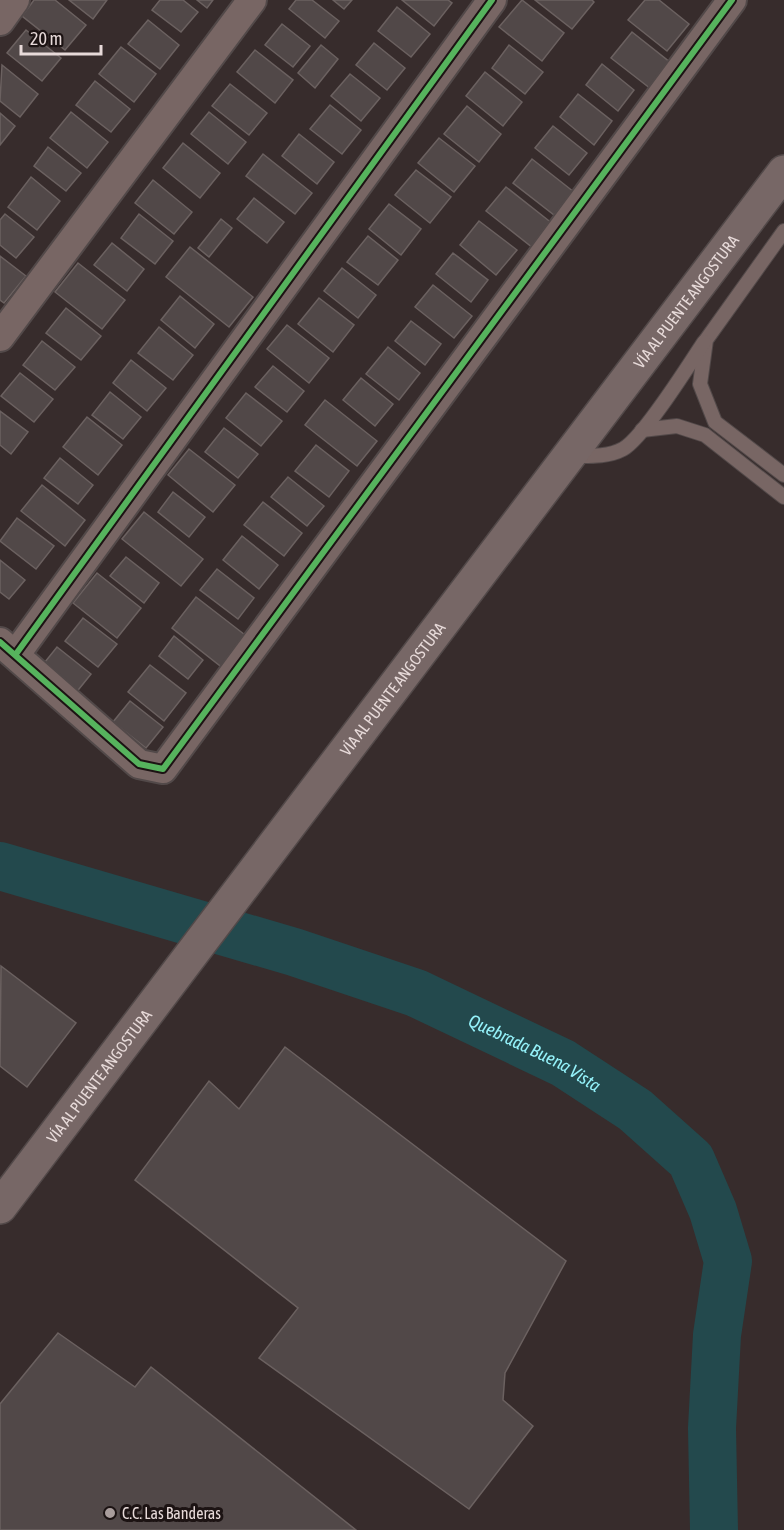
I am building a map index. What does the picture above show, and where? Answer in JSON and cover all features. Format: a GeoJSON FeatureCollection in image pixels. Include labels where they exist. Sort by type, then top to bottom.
{"type":"FeatureCollection","features":[{"type":"Feature","properties":{"kind":"main road","name":"VÍA AL PUENTE ANGOSTURA"},"geometry":{"type":"LineString","coordinates":[[0,1207],[784,172]]}},
{"type":"Feature","properties":{"kind":"street"},"geometry":{"type":"LineString","coordinates":[[0,21],[15,0]]}},
{"type":"Feature","properties":{"kind":"street"},"geometry":{"type":"LineString","coordinates":[[0,338],[252,0]]}},
{"type":"Feature","properties":{"kind":"street"},"geometry":{"type":"LineString","coordinates":[[492,0],[8,648],[139,764],[163,769],[724,2]]}},
{"type":"Feature","properties":{"kind":"lane"},"geometry":{"type":"LineString","coordinates":[[568,457],[604,455],[624,448],[642,430],[784,231]]}},
{"type":"Feature","properties":{"kind":"lane"},"geometry":{"type":"LineString","coordinates":[[706,340],[700,384],[715,422],[784,475]]}},
{"type":"Feature","properties":{"kind":"lane"},"geometry":{"type":"LineString","coordinates":[[642,430],[677,426],[705,435],[784,497]]}},
{"type":"Feature","properties":{"kind":"building"},"geometry":{"type":"Polygon","coordinates":[[[34,0],[55,0],[86,25],[65,50],[22,16],[34,0]]]}},
{"type":"Feature","properties":{"kind":"building"},"geometry":{"type":"Polygon","coordinates":[[[69,0],[107,0],[93,19],[69,0]]]}},
{"type":"Feature","properties":{"kind":"building"},"geometry":{"type":"Polygon","coordinates":[[[160,0],[183,0],[198,12],[181,32],[152,10],[160,0]]]}},
{"type":"Feature","properties":{"kind":"building"},"geometry":{"type":"Polygon","coordinates":[[[197,0],[213,0],[207,8],[197,0]]]}},
{"type":"Feature","properties":{"kind":"building"},"geometry":{"type":"Polygon","coordinates":[[[296,0],[312,0],[339,21],[325,38],[289,9],[296,0]]]}},
{"type":"Feature","properties":{"kind":"building"},"geometry":{"type":"Polygon","coordinates":[[[333,0],[352,0],[344,9],[333,0]]]}},
{"type":"Feature","properties":{"kind":"building"},"geometry":{"type":"Polygon","coordinates":[[[402,0],[448,0],[452,3],[434,26],[402,0]]]}},
{"type":"Feature","properties":{"kind":"building"},"geometry":{"type":"Polygon","coordinates":[[[522,0],[564,33],[542,61],[499,27],[522,0]]]}},
{"type":"Feature","properties":{"kind":"building"},"geometry":{"type":"Polygon","coordinates":[[[535,0],[592,0],[594,2],[572,29],[535,0]]]}},
{"type":"Feature","properties":{"kind":"building"},"geometry":{"type":"Polygon","coordinates":[[[645,0],[659,0],[689,24],[667,51],[628,20],[645,0]]]}},
{"type":"Feature","properties":{"kind":"building"},"geometry":{"type":"Polygon","coordinates":[[[397,7],[430,34],[411,57],[378,31],[397,7]]]}},
{"type":"Feature","properties":{"kind":"building"},"geometry":{"type":"Polygon","coordinates":[[[148,20],[179,45],[160,69],[128,44],[148,20]]]}},
{"type":"Feature","properties":{"kind":"building"},"geometry":{"type":"Polygon","coordinates":[[[282,24],[310,46],[293,67],[265,45],[282,24]]]}},
{"type":"Feature","properties":{"kind":"building"},"geometry":{"type":"Polygon","coordinates":[[[26,30],[61,58],[42,81],[7,53],[26,30]]]}},
{"type":"Feature","properties":{"kind":"building"},"geometry":{"type":"Polygon","coordinates":[[[632,32],[671,63],[651,89],[611,58],[632,32]]]}},
{"type":"Feature","properties":{"kind":"building"},"geometry":{"type":"Polygon","coordinates":[[[374,43],[405,68],[387,90],[356,65],[374,43]]]}},
{"type":"Feature","properties":{"kind":"building"},"geometry":{"type":"Polygon","coordinates":[[[321,45],[338,59],[315,88],[298,73],[321,45]]]}},
{"type":"Feature","properties":{"kind":"building"},"geometry":{"type":"Polygon","coordinates":[[[509,45],[543,72],[525,94],[492,68],[509,45]]]}},
{"type":"Feature","properties":{"kind":"building"},"geometry":{"type":"Polygon","coordinates":[[[121,47],[156,74],[134,102],[99,74],[121,47]]]}},
{"type":"Feature","properties":{"kind":"building"},"geometry":{"type":"Polygon","coordinates":[[[255,50],[293,80],[275,103],[237,72],[255,50]]]}},
{"type":"Feature","properties":{"kind":"building"},"geometry":{"type":"Polygon","coordinates":[[[602,64],[634,90],[618,111],[586,85],[602,64]]]}},
{"type":"Feature","properties":{"kind":"building"},"geometry":{"type":"Polygon","coordinates":[[[2,65],[38,94],[20,117],[0,101],[2,65]]]}},
{"type":"Feature","properties":{"kind":"building"},"geometry":{"type":"Polygon","coordinates":[[[485,72],[522,102],[503,126],[466,96],[485,72]]]}},
{"type":"Feature","properties":{"kind":"building"},"geometry":{"type":"Polygon","coordinates":[[[350,74],[380,98],[361,121],[331,96],[350,74]]]}},
{"type":"Feature","properties":{"kind":"building"},"geometry":{"type":"Polygon","coordinates":[[[95,81],[130,109],[111,132],[76,105],[95,81]]]}},
{"type":"Feature","properties":{"kind":"building"},"geometry":{"type":"Polygon","coordinates":[[[230,84],[267,113],[249,135],[212,106],[230,84]]]}},
{"type":"Feature","properties":{"kind":"building"},"geometry":{"type":"Polygon","coordinates":[[[578,94],[612,121],[594,145],[560,117],[578,94]]]}},
{"type":"Feature","properties":{"kind":"building"},"geometry":{"type":"Polygon","coordinates":[[[330,105],[361,130],[342,154],[310,129],[330,105]]]}},
{"type":"Feature","properties":{"kind":"building"},"geometry":{"type":"Polygon","coordinates":[[[467,106],[501,134],[479,162],[444,134],[467,106]]]}},
{"type":"Feature","properties":{"kind":"building"},"geometry":{"type":"Polygon","coordinates":[[[71,112],[108,142],[87,168],[50,138],[71,112]]]}},
{"type":"Feature","properties":{"kind":"building"},"geometry":{"type":"Polygon","coordinates":[[[209,112],[246,142],[228,164],[191,134],[209,112]]]}},
{"type":"Feature","properties":{"kind":"building"},"geometry":{"type":"Polygon","coordinates":[[[0,113],[15,126],[0,145],[0,113]]]}},
{"type":"Feature","properties":{"kind":"building"},"geometry":{"type":"Polygon","coordinates":[[[553,126],[587,153],[569,175],[535,148],[553,126]]]}},
{"type":"Feature","properties":{"kind":"building"},"geometry":{"type":"Polygon","coordinates":[[[299,134],[334,162],[317,184],[282,156],[299,134]]]}},
{"type":"Feature","properties":{"kind":"building"},"geometry":{"type":"Polygon","coordinates":[[[439,138],[475,166],[454,192],[418,163],[439,138]]]}},
{"type":"Feature","properties":{"kind":"building"},"geometry":{"type":"Polygon","coordinates":[[[183,143],[220,173],[200,198],[163,168],[183,143]]]}},
{"type":"Feature","properties":{"kind":"building"},"geometry":{"type":"Polygon","coordinates":[[[48,147],[81,173],[66,191],[34,166],[48,147]]]}},
{"type":"Feature","properties":{"kind":"building"},"geometry":{"type":"Polygon","coordinates":[[[263,154],[312,193],[295,214],[246,176],[263,154]]]}},
{"type":"Feature","properties":{"kind":"building"},"geometry":{"type":"Polygon","coordinates":[[[532,159],[574,192],[554,215],[513,183],[532,159]]]}},
{"type":"Feature","properties":{"kind":"building"},"geometry":{"type":"Polygon","coordinates":[[[416,170],[451,197],[430,223],[395,195],[416,170]]]}},
{"type":"Feature","properties":{"kind":"building"},"geometry":{"type":"Polygon","coordinates":[[[31,177],[60,201],[37,230],[8,207],[31,177]]]}},
{"type":"Feature","properties":{"kind":"building"},"geometry":{"type":"Polygon","coordinates":[[[153,180],[192,212],[174,234],[135,203],[153,180]]]}},
{"type":"Feature","properties":{"kind":"building"},"geometry":{"type":"Polygon","coordinates":[[[506,187],[553,224],[533,248],[486,211],[506,187]]]}},
{"type":"Feature","properties":{"kind":"building"},"geometry":{"type":"Polygon","coordinates":[[[254,198],[284,222],[267,243],[237,219],[254,198]]]}},
{"type":"Feature","properties":{"kind":"building"},"geometry":{"type":"Polygon","coordinates":[[[389,204],[421,229],[401,255],[369,229],[389,204]]]}},
{"type":"Feature","properties":{"kind":"building"},"geometry":{"type":"Polygon","coordinates":[[[5,214],[34,237],[16,258],[0,245],[0,220],[5,214]]]}},
{"type":"Feature","properties":{"kind":"building"},"geometry":{"type":"Polygon","coordinates":[[[139,214],[173,241],[155,264],[121,238],[139,214]]]}},
{"type":"Feature","properties":{"kind":"building"},"geometry":{"type":"Polygon","coordinates":[[[221,219],[232,228],[209,257],[198,248],[221,219]]]}},
{"type":"Feature","properties":{"kind":"building"},"geometry":{"type":"Polygon","coordinates":[[[479,221],[517,250],[496,275],[460,245],[479,221]]]}},
{"type":"Feature","properties":{"kind":"building"},"geometry":{"type":"Polygon","coordinates":[[[368,236],[398,260],[378,285],[347,262],[368,236]]]}},
{"type":"Feature","properties":{"kind":"building"},"geometry":{"type":"Polygon","coordinates":[[[112,243],[144,269],[127,291],[94,265],[112,243]]]}},
{"type":"Feature","properties":{"kind":"building"},"geometry":{"type":"Polygon","coordinates":[[[190,247],[253,297],[229,327],[166,277],[190,247]]]}},
{"type":"Feature","properties":{"kind":"building"},"geometry":{"type":"Polygon","coordinates":[[[453,253],[488,280],[471,302],[436,274],[453,253]]]}},
{"type":"Feature","properties":{"kind":"building"},"geometry":{"type":"Polygon","coordinates":[[[0,256],[26,276],[4,303],[0,300],[0,256]]]}},
{"type":"Feature","properties":{"kind":"building"},"geometry":{"type":"Polygon","coordinates":[[[78,263],[125,300],[102,329],[55,292],[78,263]]]}},
{"type":"Feature","properties":{"kind":"building"},"geometry":{"type":"Polygon","coordinates":[[[342,268],[376,295],[358,318],[324,291],[342,268]]]}},
{"type":"Feature","properties":{"kind":"building"},"geometry":{"type":"Polygon","coordinates":[[[433,285],[472,316],[454,338],[415,307],[433,285]]]}},
{"type":"Feature","properties":{"kind":"building"},"geometry":{"type":"Polygon","coordinates":[[[180,296],[214,324],[195,348],[161,320],[180,296]]]}},
{"type":"Feature","properties":{"kind":"building"},"geometry":{"type":"Polygon","coordinates":[[[319,298],[354,325],[333,352],[298,324],[319,298]]]}},
{"type":"Feature","properties":{"kind":"building"},"geometry":{"type":"Polygon","coordinates":[[[66,308],[101,336],[81,360],[46,333],[66,308]]]}},
{"type":"Feature","properties":{"kind":"building"},"geometry":{"type":"Polygon","coordinates":[[[411,321],[441,344],[425,365],[395,341],[411,321]]]}},
{"type":"Feature","properties":{"kind":"building"},"geometry":{"type":"Polygon","coordinates":[[[287,325],[329,358],[309,383],[267,349],[287,325]]]}},
{"type":"Feature","properties":{"kind":"building"},"geometry":{"type":"Polygon","coordinates":[[[159,327],[193,355],[173,380],[138,353],[159,327]]]}},
{"type":"Feature","properties":{"kind":"building"},"geometry":{"type":"Polygon","coordinates":[[[42,341],[75,367],[55,390],[23,365],[42,341]]]}},
{"type":"Feature","properties":{"kind":"building"},"geometry":{"type":"Polygon","coordinates":[[[388,347],[420,373],[399,400],[366,374],[388,347]]]}},
{"type":"Feature","properties":{"kind":"building"},"geometry":{"type":"Polygon","coordinates":[[[131,360],[166,388],[147,411],[113,383],[131,360]]]}},
{"type":"Feature","properties":{"kind":"building"},"geometry":{"type":"Polygon","coordinates":[[[273,366],[304,391],[287,412],[255,387],[273,366]]]}},
{"type":"Feature","properties":{"kind":"building"},"geometry":{"type":"Polygon","coordinates":[[[20,373],[53,399],[34,422],[1,396],[20,373]]]}},
{"type":"Feature","properties":{"kind":"building"},"geometry":{"type":"Polygon","coordinates":[[[361,378],[393,404],[375,426],[343,400],[361,378]]]}},
{"type":"Feature","properties":{"kind":"building"},"geometry":{"type":"Polygon","coordinates":[[[110,392],[141,417],[123,439],[92,415],[110,392]]]}},
{"type":"Feature","properties":{"kind":"building"},"geometry":{"type":"Polygon","coordinates":[[[246,393],[282,421],[261,446],[226,418],[246,393]]]}},
{"type":"Feature","properties":{"kind":"building"},"geometry":{"type":"Polygon","coordinates":[[[325,400],[377,441],[357,466],[305,425],[325,400]]]}},
{"type":"Feature","properties":{"kind":"building"},"geometry":{"type":"Polygon","coordinates":[[[0,411],[28,432],[11,454],[0,445],[0,411]]]}},
{"type":"Feature","properties":{"kind":"building"},"geometry":{"type":"Polygon","coordinates":[[[87,417],[122,445],[98,475],[63,447],[87,417]]]}},
{"type":"Feature","properties":{"kind":"building"},"geometry":{"type":"Polygon","coordinates":[[[224,428],[258,454],[238,478],[205,452],[224,428]]]}},
{"type":"Feature","properties":{"kind":"building"},"geometry":{"type":"Polygon","coordinates":[[[316,445],[349,471],[329,497],[295,471],[316,445]]]}},
{"type":"Feature","properties":{"kind":"building"},"geometry":{"type":"Polygon","coordinates":[[[189,449],[235,485],[213,512],[168,475],[189,449]]]}},
{"type":"Feature","properties":{"kind":"building"},"geometry":{"type":"Polygon","coordinates":[[[60,458],[93,485],[78,504],[44,478],[60,458]]]}},
{"type":"Feature","properties":{"kind":"building"},"geometry":{"type":"Polygon","coordinates":[[[288,477],[324,506],[307,526],[271,497],[288,477]]]}},
{"type":"Feature","properties":{"kind":"building"},"geometry":{"type":"Polygon","coordinates":[[[42,485],[85,520],[65,546],[21,511],[42,485]]]}},
{"type":"Feature","properties":{"kind":"building"},"geometry":{"type":"Polygon","coordinates":[[[173,492],[205,517],[189,537],[158,512],[173,492]]]}},
{"type":"Feature","properties":{"kind":"building"},"geometry":{"type":"Polygon","coordinates":[[[263,502],[302,533],[284,556],[244,525],[263,502]]]}},
{"type":"Feature","properties":{"kind":"building"},"geometry":{"type":"Polygon","coordinates":[[[144,512],[203,559],[181,586],[122,539],[144,512]]]}},
{"type":"Feature","properties":{"kind":"building"},"geometry":{"type":"Polygon","coordinates":[[[17,518],[54,546],[36,569],[0,541],[17,518]]]}},
{"type":"Feature","properties":{"kind":"building"},"geometry":{"type":"Polygon","coordinates":[[[242,536],[278,565],[259,589],[223,560],[242,536]]]}},
{"type":"Feature","properties":{"kind":"building"},"geometry":{"type":"Polygon","coordinates":[[[126,557],[159,583],[144,603],[110,576],[126,557]]]}},
{"type":"Feature","properties":{"kind":"building"},"geometry":{"type":"Polygon","coordinates":[[[0,560],[25,580],[9,599],[0,592],[0,560]]]}},
{"type":"Feature","properties":{"kind":"building"},"geometry":{"type":"Polygon","coordinates":[[[217,569],[254,598],[238,619],[200,590],[217,569]]]}},
{"type":"Feature","properties":{"kind":"building"},"geometry":{"type":"Polygon","coordinates":[[[97,573],[141,608],[117,638],[73,603],[97,573]]]}},
{"type":"Feature","properties":{"kind":"building"},"geometry":{"type":"Polygon","coordinates":[[[196,597],[249,638],[224,669],[172,628],[196,597]]]}},
{"type":"Feature","properties":{"kind":"building"},"geometry":{"type":"Polygon","coordinates":[[[83,618],[117,644],[98,667],[65,641],[83,618]]]}},
{"type":"Feature","properties":{"kind":"building"},"geometry":{"type":"Polygon","coordinates":[[[174,636],[203,660],[188,679],[159,656],[174,636]]]}},
{"type":"Feature","properties":{"kind":"building"},"geometry":{"type":"Polygon","coordinates":[[[57,647],[91,674],[71,699],[37,672],[57,647]]]}},
{"type":"Feature","properties":{"kind":"building"},"geometry":{"type":"Polygon","coordinates":[[[150,665],[186,693],[164,721],[128,692],[150,665]]]}},
{"type":"Feature","properties":{"kind":"building"},"geometry":{"type":"Polygon","coordinates":[[[130,701],[163,727],[146,748],[113,722],[130,701]]]}},
{"type":"Feature","properties":{"kind":"building"},"geometry":{"type":"Polygon","coordinates":[[[1,966],[76,1023],[27,1087],[0,1066],[1,966]]]}},
{"type":"Feature","properties":{"kind":"building"},"geometry":{"type":"Polygon","coordinates":[[[285,1047],[566,1261],[505,1373],[503,1400],[533,1426],[469,1509],[259,1358],[298,1308],[135,1180],[209,1081],[239,1109],[285,1047]]]}},
{"type":"Feature","properties":{"kind":"building"},"geometry":{"type":"Polygon","coordinates":[[[58,1333],[135,1387],[151,1367],[356,1530],[0,1530],[0,1404],[58,1333]]]}},
{"type":"Feature","properties":{"kind":"waterway","name":"Quebrada Buena Vista"},"geometry":{"type":"LineString","coordinates":[[0,866],[294,952],[416,993],[563,1063],[635,1110],[691,1160],[713,1211],[728,1261],[717,1335],[712,1428],[714,1530]]}},
{"type":"Feature","properties":{"kind":"cycle path"},"geometry":{"type":"LineString","coordinates":[[16,654],[492,0]]}},
{"type":"Feature","properties":{"kind":"cycle path"},"geometry":{"type":"LineString","coordinates":[[0,642],[139,764],[163,769],[732,0]]}},
{"type":"Feature","properties":{"kind":"place","name":"C.C. Las Banderas"},"geometry":{"type":"Point","coordinates":[110,1513]}}]}
